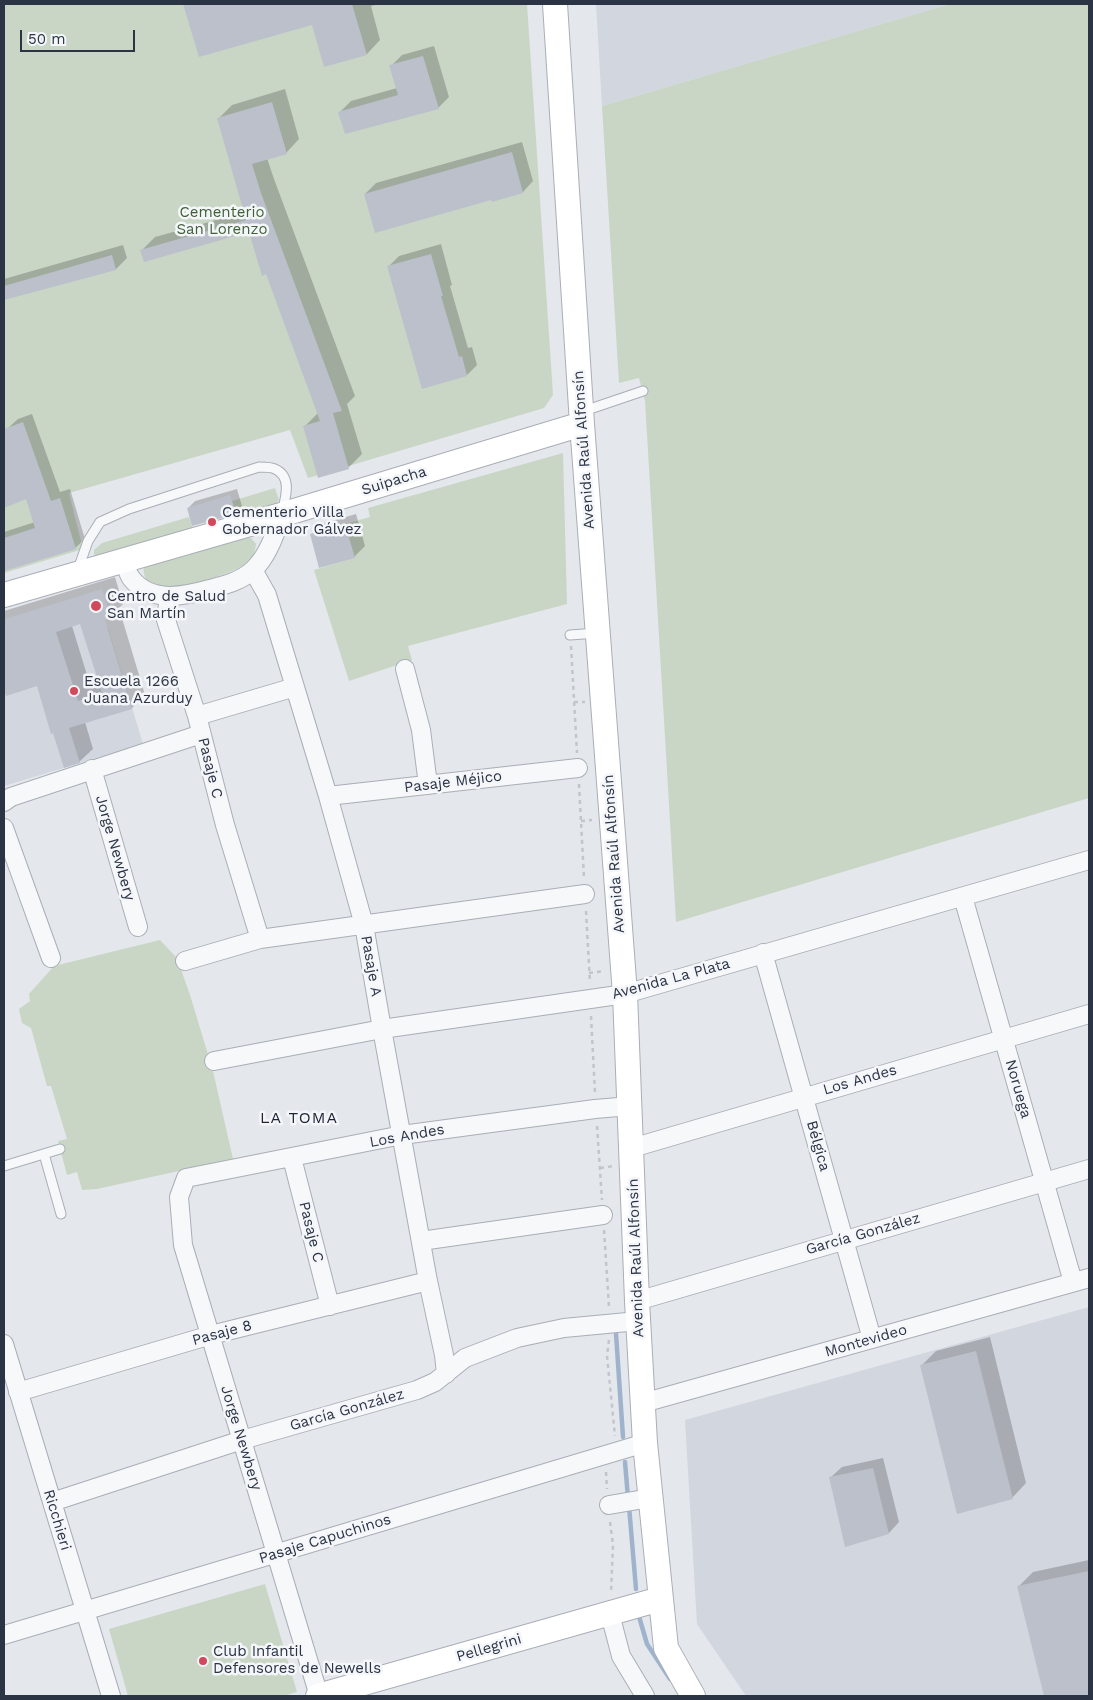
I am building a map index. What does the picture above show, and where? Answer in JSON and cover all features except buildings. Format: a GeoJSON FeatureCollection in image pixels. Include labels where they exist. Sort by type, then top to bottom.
{"type":"FeatureCollection","features":[{"type":"Feature","properties":{"kind":"main road","name":"Avenida Raúl Alfonsín"},"geometry":{"type":"LineString","coordinates":[[555,4],[582,418],[625,994],[637,1311],[645,1444],[629,1502],[660,1599],[666,1648],[693,1696]]}},
{"type":"Feature","properties":{"kind":"main road","name":"Suipacha"},"geometry":{"type":"LineString","coordinates":[[4,595],[281,515],[582,418]]}},
{"type":"Feature","properties":{"kind":"main road","name":"Pellegrini"},"geometry":{"type":"LineString","coordinates":[[318,1696],[660,1599]]}},
{"type":"Feature","properties":{"kind":"street"},"geometry":{"type":"LineString","coordinates":[[124,560],[131,578],[141,587],[156,595],[169,597],[186,596],[232,583],[253,570],[276,533],[281,515]]}},
{"type":"Feature","properties":{"kind":"street","name":"Pasaje A"},"geometry":{"type":"LineString","coordinates":[[253,570],[267,595],[328,796],[364,925],[446,1374]]}},
{"type":"Feature","properties":{"kind":"street","name":"Pasaje C"},"geometry":{"type":"LineString","coordinates":[[169,597],[166,620],[197,716],[225,825],[260,939]]}},
{"type":"Feature","properties":{"kind":"street"},"geometry":{"type":"LineString","coordinates":[[405,669],[421,730],[428,785]]}},
{"type":"Feature","properties":{"kind":"street"},"geometry":{"type":"LineString","coordinates":[[197,716],[295,687]]}},
{"type":"Feature","properties":{"kind":"street"},"geometry":{"type":"LineString","coordinates":[[4,802],[11,796],[201,734]]}},
{"type":"Feature","properties":{"kind":"street","name":"Pasaje Méjico"},"geometry":{"type":"LineString","coordinates":[[328,796],[578,768]]}},
{"type":"Feature","properties":{"kind":"street","name":"Jorge Newbery"},"geometry":{"type":"LineString","coordinates":[[92,769],[138,927]]}},
{"type":"Feature","properties":{"kind":"street"},"geometry":{"type":"LineString","coordinates":[[4,828],[52,958]]}},
{"type":"Feature","properties":{"kind":"street","name":"Avenida La Plata"},"geometry":{"type":"LineString","coordinates":[[214,1061],[382,1029],[625,994],[1089,860]]}},
{"type":"Feature","properties":{"kind":"street"},"geometry":{"type":"LineString","coordinates":[[185,961],[260,939],[585,894]]}},
{"type":"Feature","properties":{"kind":"street","name":"Noruega"},"geometry":{"type":"LineString","coordinates":[[963,897],[1044,1182],[1081,1280]]}},
{"type":"Feature","properties":{"kind":"street","name":"Bélgica"},"geometry":{"type":"LineString","coordinates":[[763,953],[872,1339]]}},
{"type":"Feature","properties":{"kind":"street","name":"Los Andes"},"geometry":{"type":"LineString","coordinates":[[632,1148],[804,1096],[1089,1014]]}},
{"type":"Feature","properties":{"kind":"street","name":"Los Andes"},"geometry":{"type":"LineString","coordinates":[[186,1178],[402,1135],[630,1106]]}},
{"type":"Feature","properties":{"kind":"street","name":"Pasaje C"},"geometry":{"type":"LineString","coordinates":[[292,1158],[330,1306]]}},
{"type":"Feature","properties":{"kind":"street","name":"García González"},"geometry":{"type":"LineString","coordinates":[[52,1502],[242,1440],[417,1390],[435,1382],[465,1358],[517,1338],[564,1328],[610,1324],[637,1311],[845,1239],[1089,1169]]}},
{"type":"Feature","properties":{"kind":"street","name":"Jorge Newbery"},"geometry":{"type":"LineString","coordinates":[[186,1178],[179,1197],[183,1245],[318,1696]]}},
{"type":"Feature","properties":{"kind":"street"},"geometry":{"type":"LineString","coordinates":[[421,1241],[603,1215]]}},
{"type":"Feature","properties":{"kind":"street","name":"Montevideo"},"geometry":{"type":"LineString","coordinates":[[643,1403],[1081,1280]]}},
{"type":"Feature","properties":{"kind":"street","name":"Pasaje 8"},"geometry":{"type":"LineString","coordinates":[[18,1392],[211,1336],[428,1281]]}},
{"type":"Feature","properties":{"kind":"street","name":"Ricchieri"},"geometry":{"type":"LineString","coordinates":[[4,1344],[111,1696]]}},
{"type":"Feature","properties":{"kind":"street","name":"Pasaje Capuchinos"},"geometry":{"type":"LineString","coordinates":[[4,1635],[645,1444]]}},
{"type":"Feature","properties":{"kind":"street"},"geometry":{"type":"LineString","coordinates":[[610,1614],[621,1656],[645,1696]]}},
{"type":"Feature","properties":{"kind":"lane"},"geometry":{"type":"LineString","coordinates":[[582,418],[642,390]]}},
{"type":"Feature","properties":{"kind":"lane"},"geometry":{"type":"LineString","coordinates":[[76,574],[88,541],[100,522],[129,509],[259,467],[276,469],[286,479],[287,492],[281,515]]}},
{"type":"Feature","properties":{"kind":"lane"},"geometry":{"type":"LineString","coordinates":[[570,635],[598,633]]}},
{"type":"Feature","properties":{"kind":"lane"},"geometry":{"type":"LineString","coordinates":[[4,1166],[60,1149]]}},
{"type":"Feature","properties":{"kind":"lane"},"geometry":{"type":"LineString","coordinates":[[44,1154],[61,1214]]}},
{"type":"Feature","properties":{"kind":"path"},"geometry":{"type":"LineString","coordinates":[[570,635],[591,998],[595,1109],[610,1324],[607,1356],[616,1435],[604,1456],[629,1502],[613,1546],[610,1614]]}},
{"type":"Feature","properties":{"kind":"shaded area"},"geometry":{"type":"Polygon","coordinates":[[[596,4],[950,4],[602,106],[596,4]]]}},
{"type":"Feature","properties":{"kind":"shaded area","name":"Escuela 1266 Juana Azurduy"},"geometry":{"type":"Polygon","coordinates":[[[83,595],[94,632],[108,628],[143,744],[4,786],[4,619],[83,595]]]}},
{"type":"Feature","properties":{"kind":"shaded area"},"geometry":{"type":"Polygon","coordinates":[[[1089,1307],[1089,1696],[746,1696],[697,1624],[685,1420],[1089,1307]]]}},
{"type":"Feature","properties":{"kind":"green space","name":"Cementerio San Lorenzo"},"geometry":{"type":"Polygon","coordinates":[[[4,4],[527,4],[553,395],[544,408],[308,478],[290,430],[69,493],[83,549],[4,573],[4,4]]]}},
{"type":"Feature","properties":{"kind":"green space"},"geometry":{"type":"Polygon","coordinates":[[[950,4],[1089,4],[1089,798],[676,922],[645,401],[639,378],[619,383],[602,106],[950,4]]]}},
{"type":"Feature","properties":{"kind":"green space"},"geometry":{"type":"Polygon","coordinates":[[[563,453],[567,604],[408,646],[412,660],[349,681],[314,570],[354,558],[345,524],[370,517],[368,508],[563,453]]]}},
{"type":"Feature","properties":{"kind":"green space"},"geometry":{"type":"Polygon","coordinates":[[[275,488],[279,500],[275,505],[237,516],[232,501],[275,488]]]}},
{"type":"Feature","properties":{"kind":"green space"},"geometry":{"type":"Polygon","coordinates":[[[189,517],[193,529],[96,557],[94,554],[94,550],[102,543],[189,517]]]}},
{"type":"Feature","properties":{"kind":"green space"},"geometry":{"type":"Polygon","coordinates":[[[244,535],[251,538],[256,544],[255,551],[249,562],[235,570],[172,589],[156,587],[145,577],[144,567],[244,535]]]}},
{"type":"Feature","properties":{"kind":"green space"},"geometry":{"type":"Polygon","coordinates":[[[160,940],[177,958],[190,995],[213,1071],[233,1159],[97,1189],[82,1190],[77,1172],[67,1175],[58,1141],[67,1139],[51,1086],[47,1086],[31,1028],[22,1023],[19,1009],[30,1001],[29,994],[54,966],[160,940]]]}},
{"type":"Feature","properties":{"kind":"green space","name":"Club Infantil Defensores de Newells"},"geometry":{"type":"Polygon","coordinates":[[[265,1584],[297,1692],[283,1696],[128,1696],[109,1629],[265,1584]]]}},
{"type":"Feature","properties":{"kind":"waterway"},"geometry":{"type":"LineString","coordinates":[[616,1334],[623,1437]]}},
{"type":"Feature","properties":{"kind":"waterway"},"geometry":{"type":"LineString","coordinates":[[625,1462],[628,1498]]}},
{"type":"Feature","properties":{"kind":"waterway"},"geometry":{"type":"LineString","coordinates":[[629,1506],[636,1589]]}},
{"type":"Feature","properties":{"kind":"waterway"},"geometry":{"type":"LineString","coordinates":[[638,1613],[647,1644],[670,1679]]}},
{"type":"Feature","properties":{"kind":"place","name":"Cementerio Villa Gobernador Gálvez"},"geometry":{"type":"Point","coordinates":[212,522]}},
{"type":"Feature","properties":{"kind":"place","name":"Centro de Salud San Martín"},"geometry":{"type":"Point","coordinates":[96,606]}},
{"type":"Feature","properties":{"kind":"place","name":"Escuela 1266 Juana Azurduy"},"geometry":{"type":"Point","coordinates":[74,691]}},
{"type":"Feature","properties":{"kind":"place","name":"Club Infantil Defensores de Newells"},"geometry":{"type":"Point","coordinates":[203,1661]}},
{"type":"Feature","properties":{"kind":"district","name":"LA TOMA"},"geometry":{"type":"Point","coordinates":[299,1118]}}]}
